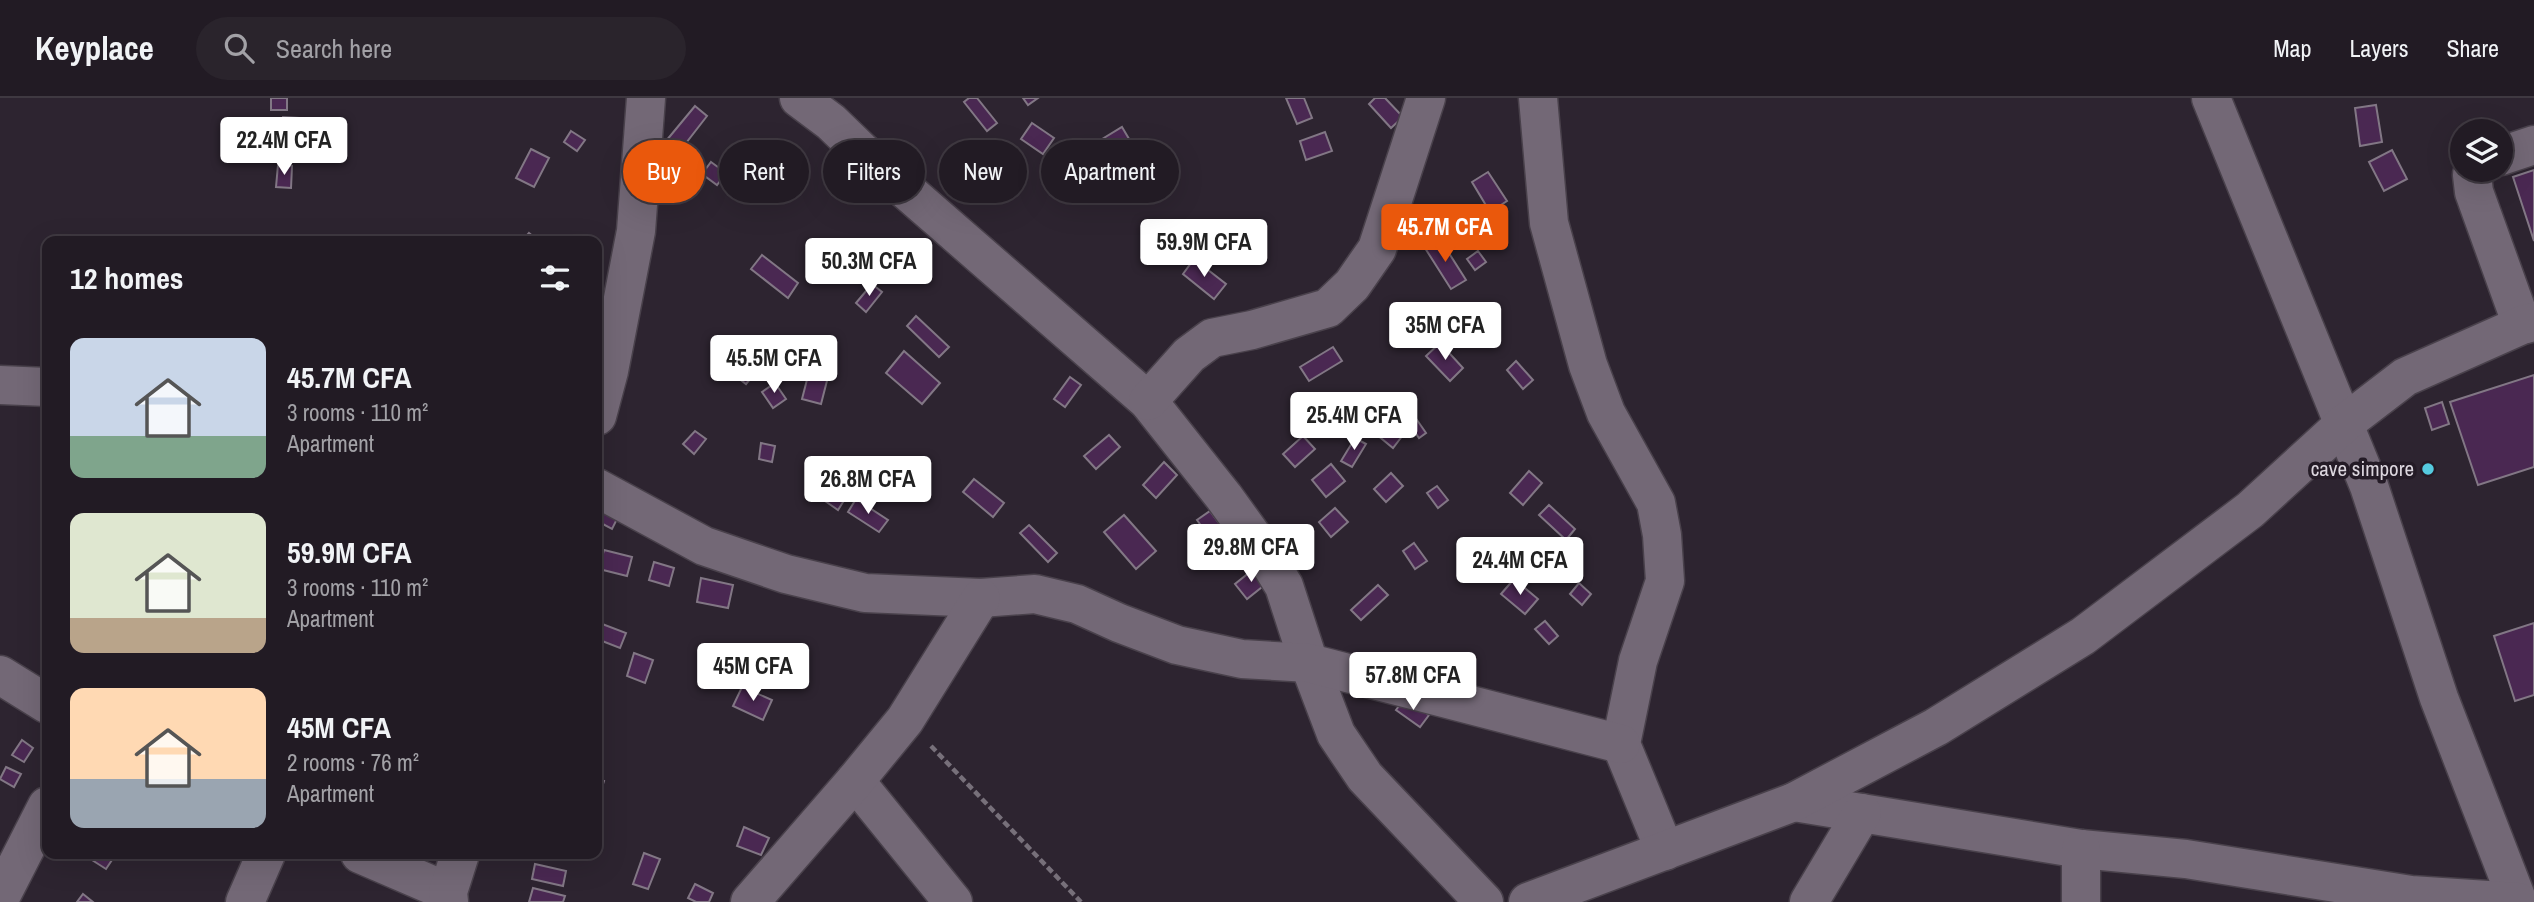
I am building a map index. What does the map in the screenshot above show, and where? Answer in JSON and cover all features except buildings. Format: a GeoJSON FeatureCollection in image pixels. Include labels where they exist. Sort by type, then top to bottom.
{"type":"FeatureCollection","features":[{"type":"Feature","properties":{"kind":"street"},"geometry":{"type":"LineString","coordinates":[[602,395],[636,231],[646,98]]}},
{"type":"Feature","properties":{"kind":"street"},"geometry":{"type":"LineString","coordinates":[[799,98],[831,122],[1148,401],[1258,544],[1284,586],[1308,663],[1336,734],[1365,777],[1484,902]]}},
{"type":"Feature","properties":{"kind":"street"},"geometry":{"type":"LineString","coordinates":[[1148,401],[1189,355],[1213,338],[1252,330],[1328,308],[1352,285],[1377,249],[1426,98]]}},
{"type":"Feature","properties":{"kind":"street"},"geometry":{"type":"LineString","coordinates":[[1538,98],[1549,223],[1588,365],[1606,413],[1656,503],[1662,535],[1665,581],[1638,661],[1621,744],[1665,850]]}},
{"type":"Feature","properties":{"kind":"street"},"geometry":{"type":"LineString","coordinates":[[1794,802],[2081,849],[2186,859],[2411,895],[2518,902],[2438,698],[2369,485],[2211,98]]}},
{"type":"Feature","properties":{"kind":"street"},"geometry":{"type":"LineString","coordinates":[[2513,152],[2534,145]]}},
{"type":"Feature","properties":{"kind":"street"},"geometry":{"type":"LineString","coordinates":[[1528,902],[1794,802],[1936,727],[2083,636],[2250,510],[2345,424],[2405,377],[2528,324],[2474,192],[2473,182]]}},
{"type":"Feature","properties":{"kind":"street"},"geometry":{"type":"LineString","coordinates":[[0,385],[42,387]]}},
{"type":"Feature","properties":{"kind":"street"},"geometry":{"type":"LineString","coordinates":[[602,491],[704,547],[786,574],[865,593],[981,598],[1035,594],[1077,604],[1177,645],[1242,659],[1308,663],[1621,744]]}},
{"type":"Feature","properties":{"kind":"street"},"geometry":{"type":"LineString","coordinates":[[750,902],[905,720],[981,598]]}},
{"type":"Feature","properties":{"kind":"street"},"geometry":{"type":"LineString","coordinates":[[0,676],[42,701]]}},
{"type":"Feature","properties":{"kind":"street"},"geometry":{"type":"LineString","coordinates":[[855,781],[953,902]]}},
{"type":"Feature","properties":{"kind":"street"},"geometry":{"type":"LineString","coordinates":[[1809,902],[1862,813]]}},
{"type":"Feature","properties":{"kind":"street"},"geometry":{"type":"LineString","coordinates":[[0,898],[42,816]]}},
{"type":"Feature","properties":{"kind":"street"},"geometry":{"type":"LineString","coordinates":[[2081,849],[2081,902]]}},
{"type":"Feature","properties":{"kind":"street"},"geometry":{"type":"LineString","coordinates":[[245,902],[264,859]]}},
{"type":"Feature","properties":{"kind":"street"},"geometry":{"type":"LineString","coordinates":[[370,859],[448,897],[459,859]]}},
{"type":"Feature","properties":{"kind":"path"},"geometry":{"type":"LineString","coordinates":[[905,720],[1081,902]]}},
{"type":"Feature","properties":{"kind":"place","name":"cave simpore"},"geometry":{"type":"Point","coordinates":[2428,469]}}]}
